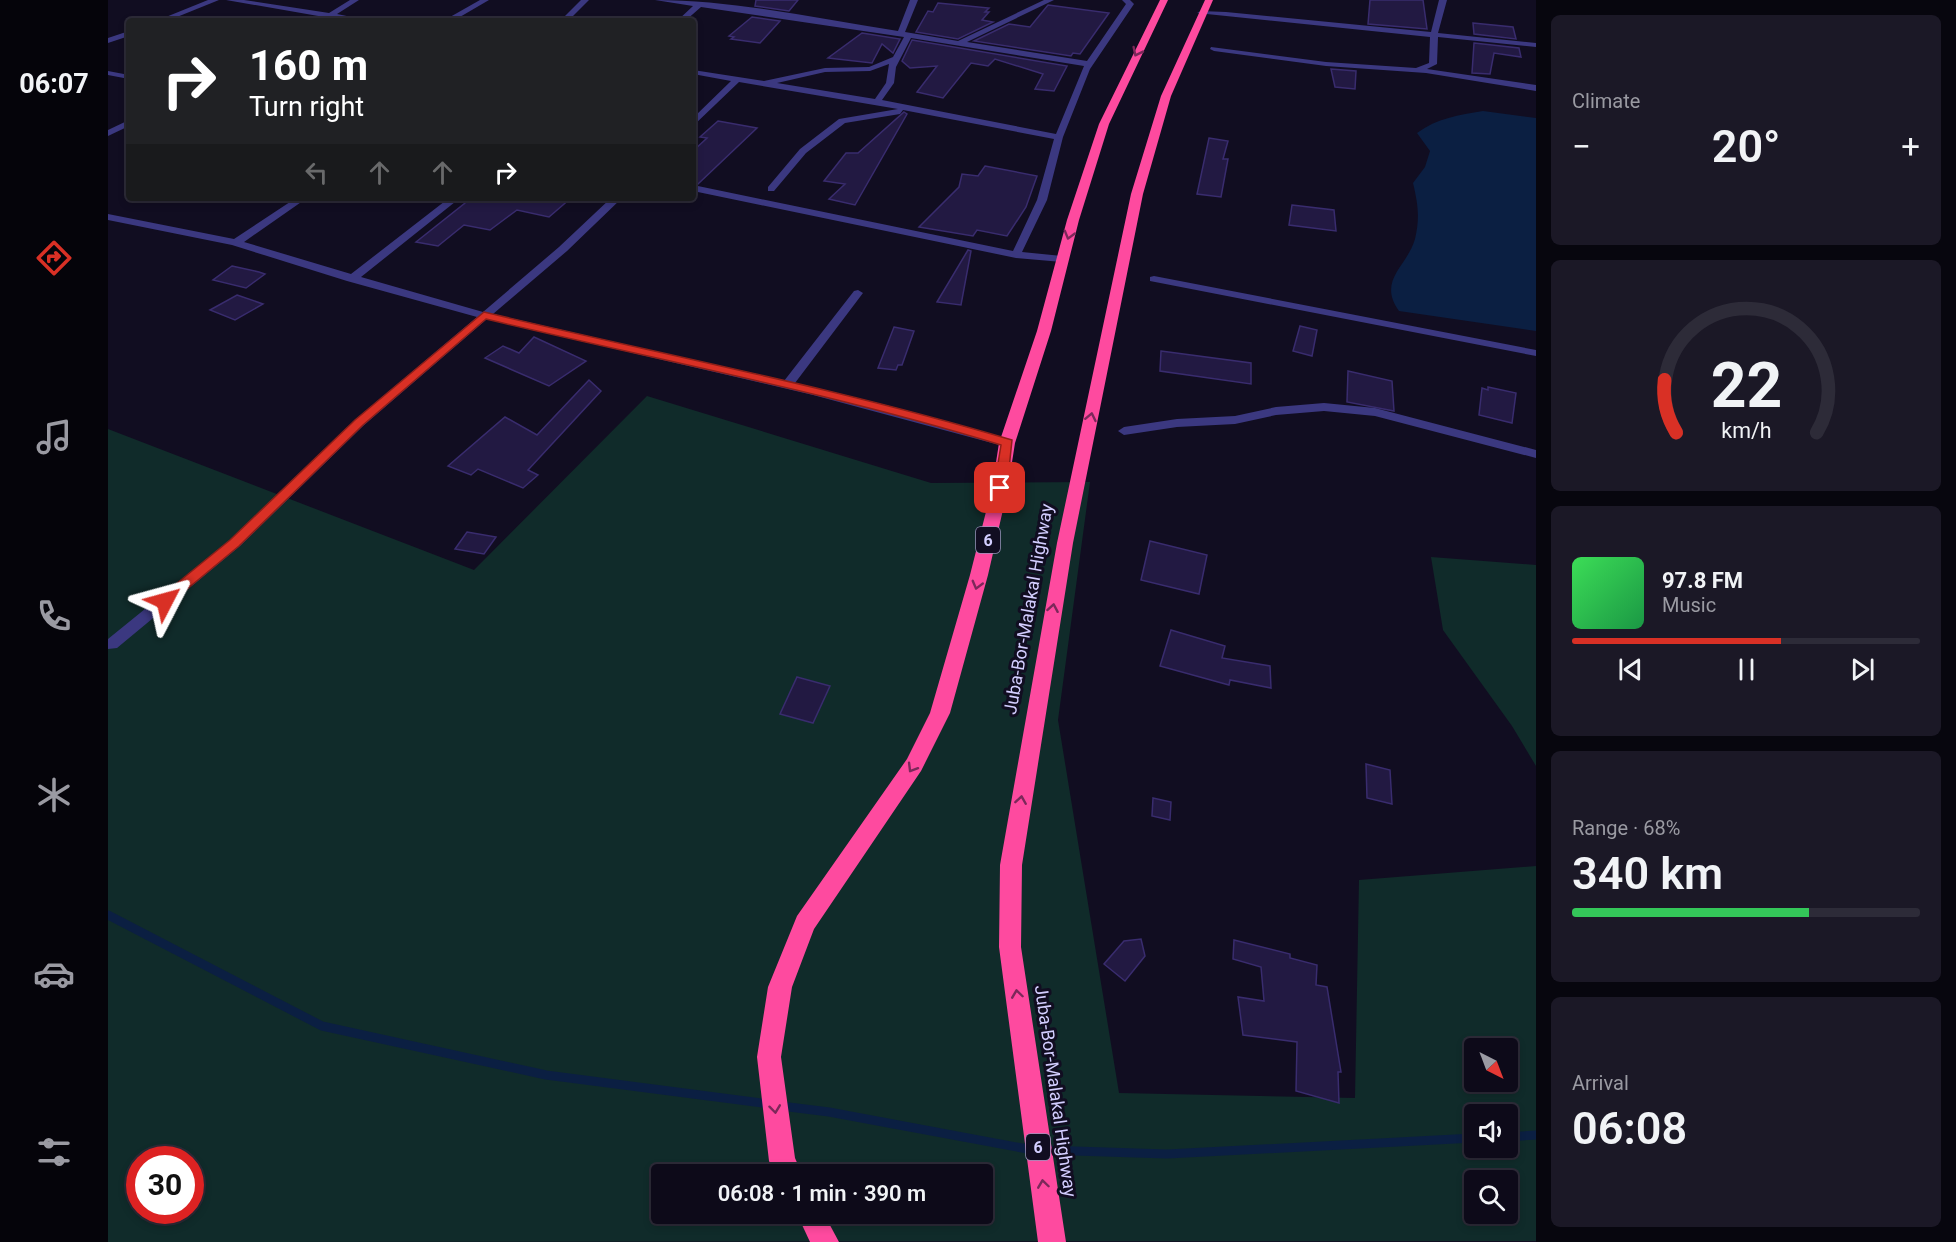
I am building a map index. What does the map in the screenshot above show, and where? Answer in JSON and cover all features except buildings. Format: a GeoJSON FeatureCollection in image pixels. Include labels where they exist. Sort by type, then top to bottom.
{"type":"FeatureCollection","features":[{"type":"Feature","properties":{"kind":"highway","name":"6"},"geometry":{"type":"LineString","coordinates":[[785,1164],[769,1057],[780,987],[805,923],[914,765],[940,713],[979,575],[1000,488],[1007,443],[1044,331],[1062,259],[1104,124],[1164,0]]}},
{"type":"Feature","properties":{"kind":"highway","name":"Juba-Bor-Malakal Highway"},"geometry":{"type":"LineString","coordinates":[[1052,1242],[1010,947],[1011,865],[1038,690],[1065,543],[1137,194],[1166,96],[1205,6]]}},
{"type":"Feature","properties":{"kind":"highway"},"geometry":{"type":"LineString","coordinates":[[815,1224],[825,1242]]}},
{"type":"Feature","properties":{"kind":"street"},"geometry":{"type":"LineString","coordinates":[[168,18],[215,0]]}},
{"type":"Feature","properties":{"kind":"street"},"geometry":{"type":"LineString","coordinates":[[230,0],[348,18]]}},
{"type":"Feature","properties":{"kind":"street"},"geometry":{"type":"LineString","coordinates":[[324,18],[355,0]]}},
{"type":"Feature","properties":{"kind":"street"},"geometry":{"type":"LineString","coordinates":[[452,18],[485,0]]}},
{"type":"Feature","properties":{"kind":"street"},"geometry":{"type":"LineString","coordinates":[[567,18],[585,0]]}},
{"type":"Feature","properties":{"kind":"street"},"geometry":{"type":"LineString","coordinates":[[659,0],[1088,64]]}},
{"type":"Feature","properties":{"kind":"street"},"geometry":{"type":"LineString","coordinates":[[877,102],[890,82],[892,67],[898,58],[914,0]]}},
{"type":"Feature","properties":{"kind":"street"},"geometry":{"type":"LineString","coordinates":[[958,44],[1050,0]]}},
{"type":"Feature","properties":{"kind":"street"},"geometry":{"type":"LineString","coordinates":[[1016,255],[1042,200],[1059,137],[1088,64],[1130,4],[1126,0]]}},
{"type":"Feature","properties":{"kind":"street"},"geometry":{"type":"LineString","coordinates":[[1416,70],[1433,64],[1434,35],[1443,0]]}},
{"type":"Feature","properties":{"kind":"street"},"geometry":{"type":"LineString","coordinates":[[684,18],[699,5]]}},
{"type":"Feature","properties":{"kind":"street"},"geometry":{"type":"LineString","coordinates":[[1205,6],[1232,13],[1301,22],[1364,25],[1434,35],[1536,45]]}},
{"type":"Feature","properties":{"kind":"street"},"geometry":{"type":"LineString","coordinates":[[108,41],[126,34]]}},
{"type":"Feature","properties":{"kind":"street"},"geometry":{"type":"LineString","coordinates":[[1214,49],[1326,64],[1416,70],[1536,88]]}},
{"type":"Feature","properties":{"kind":"street"},"geometry":{"type":"LineString","coordinates":[[763,85],[825,70],[870,69],[898,58]]}},
{"type":"Feature","properties":{"kind":"street"},"geometry":{"type":"LineString","coordinates":[[696,72],[877,102],[1059,137]]}},
{"type":"Feature","properties":{"kind":"street"},"geometry":{"type":"LineString","coordinates":[[108,73],[126,76]]}},
{"type":"Feature","properties":{"kind":"street"},"geometry":{"type":"LineString","coordinates":[[696,120],[737,79]]}},
{"type":"Feature","properties":{"kind":"street"},"geometry":{"type":"LineString","coordinates":[[771,189],[803,151],[842,121],[866,115],[915,109]]}},
{"type":"Feature","properties":{"kind":"street"},"geometry":{"type":"LineString","coordinates":[[108,133],[126,124]]}},
{"type":"Feature","properties":{"kind":"street"},"geometry":{"type":"LineString","coordinates":[[696,189],[1016,255],[1062,259]]}},
{"type":"Feature","properties":{"kind":"street"},"geometry":{"type":"LineString","coordinates":[[236,243],[298,201]]}},
{"type":"Feature","properties":{"kind":"street"},"geometry":{"type":"LineString","coordinates":[[351,279],[451,201]]}},
{"type":"Feature","properties":{"kind":"street"},"geometry":{"type":"LineString","coordinates":[[112,644],[235,543],[359,423],[563,249],[614,201]]}},
{"type":"Feature","properties":{"kind":"street"},"geometry":{"type":"LineString","coordinates":[[108,217],[236,243],[351,279],[484,315],[648,355],[788,384],[924,417],[1007,443]]}},
{"type":"Feature","properties":{"kind":"street"},"geometry":{"type":"LineString","coordinates":[[1154,279],[1536,353]]}},
{"type":"Feature","properties":{"kind":"street"},"geometry":{"type":"LineString","coordinates":[[788,384],[858,293]]}},
{"type":"Feature","properties":{"kind":"street"},"geometry":{"type":"LineString","coordinates":[[1124,431],[1178,423],[1235,420],[1276,411],[1324,407],[1375,412],[1536,454]]}},
{"type":"Feature","properties":{"kind":"green space"},"geometry":{"type":"Polygon","coordinates":[[[647,396],[931,483],[1090,482],[1058,720],[1119,1093],[1355,1098],[1359,880],[1536,866],[1536,1241],[108,1242],[108,429],[474,570],[647,396]]]}},
{"type":"Feature","properties":{"kind":"green space"},"geometry":{"type":"Polygon","coordinates":[[[1431,557],[1536,565],[1536,766],[1512,726],[1443,630],[1431,557]]]}},
{"type":"Feature","properties":{"kind":"water"},"geometry":{"type":"Polygon","coordinates":[[[1483,111],[1536,118],[1536,331],[1399,311],[1393,300],[1392,282],[1411,249],[1417,231],[1418,211],[1413,183],[1425,167],[1430,151],[1417,133],[1440,121],[1483,111]]]}},
{"type":"Feature","properties":{"kind":"waterway"},"geometry":{"type":"LineString","coordinates":[[108,915],[322,1026],[546,1075],[770,1104]]}},
{"type":"Feature","properties":{"kind":"waterway"},"geometry":{"type":"LineString","coordinates":[[781,1106],[829,1112],[1033,1150]]}},
{"type":"Feature","properties":{"kind":"waterway"},"geometry":{"type":"LineString","coordinates":[[1518,1136],[1536,1135]]}},
{"type":"Feature","properties":{"kind":"waterway"},"geometry":{"type":"LineString","coordinates":[[1044,1150],[1167,1154],[1464,1139]]}},
{"type":"Feature","properties":{"kind":"route"},"geometry":{"type":"LineString","coordinates":[[165,601],[235,543],[359,423],[484,315],[648,355],[788,384],[924,417],[1007,443],[1000,488]]}}]}
